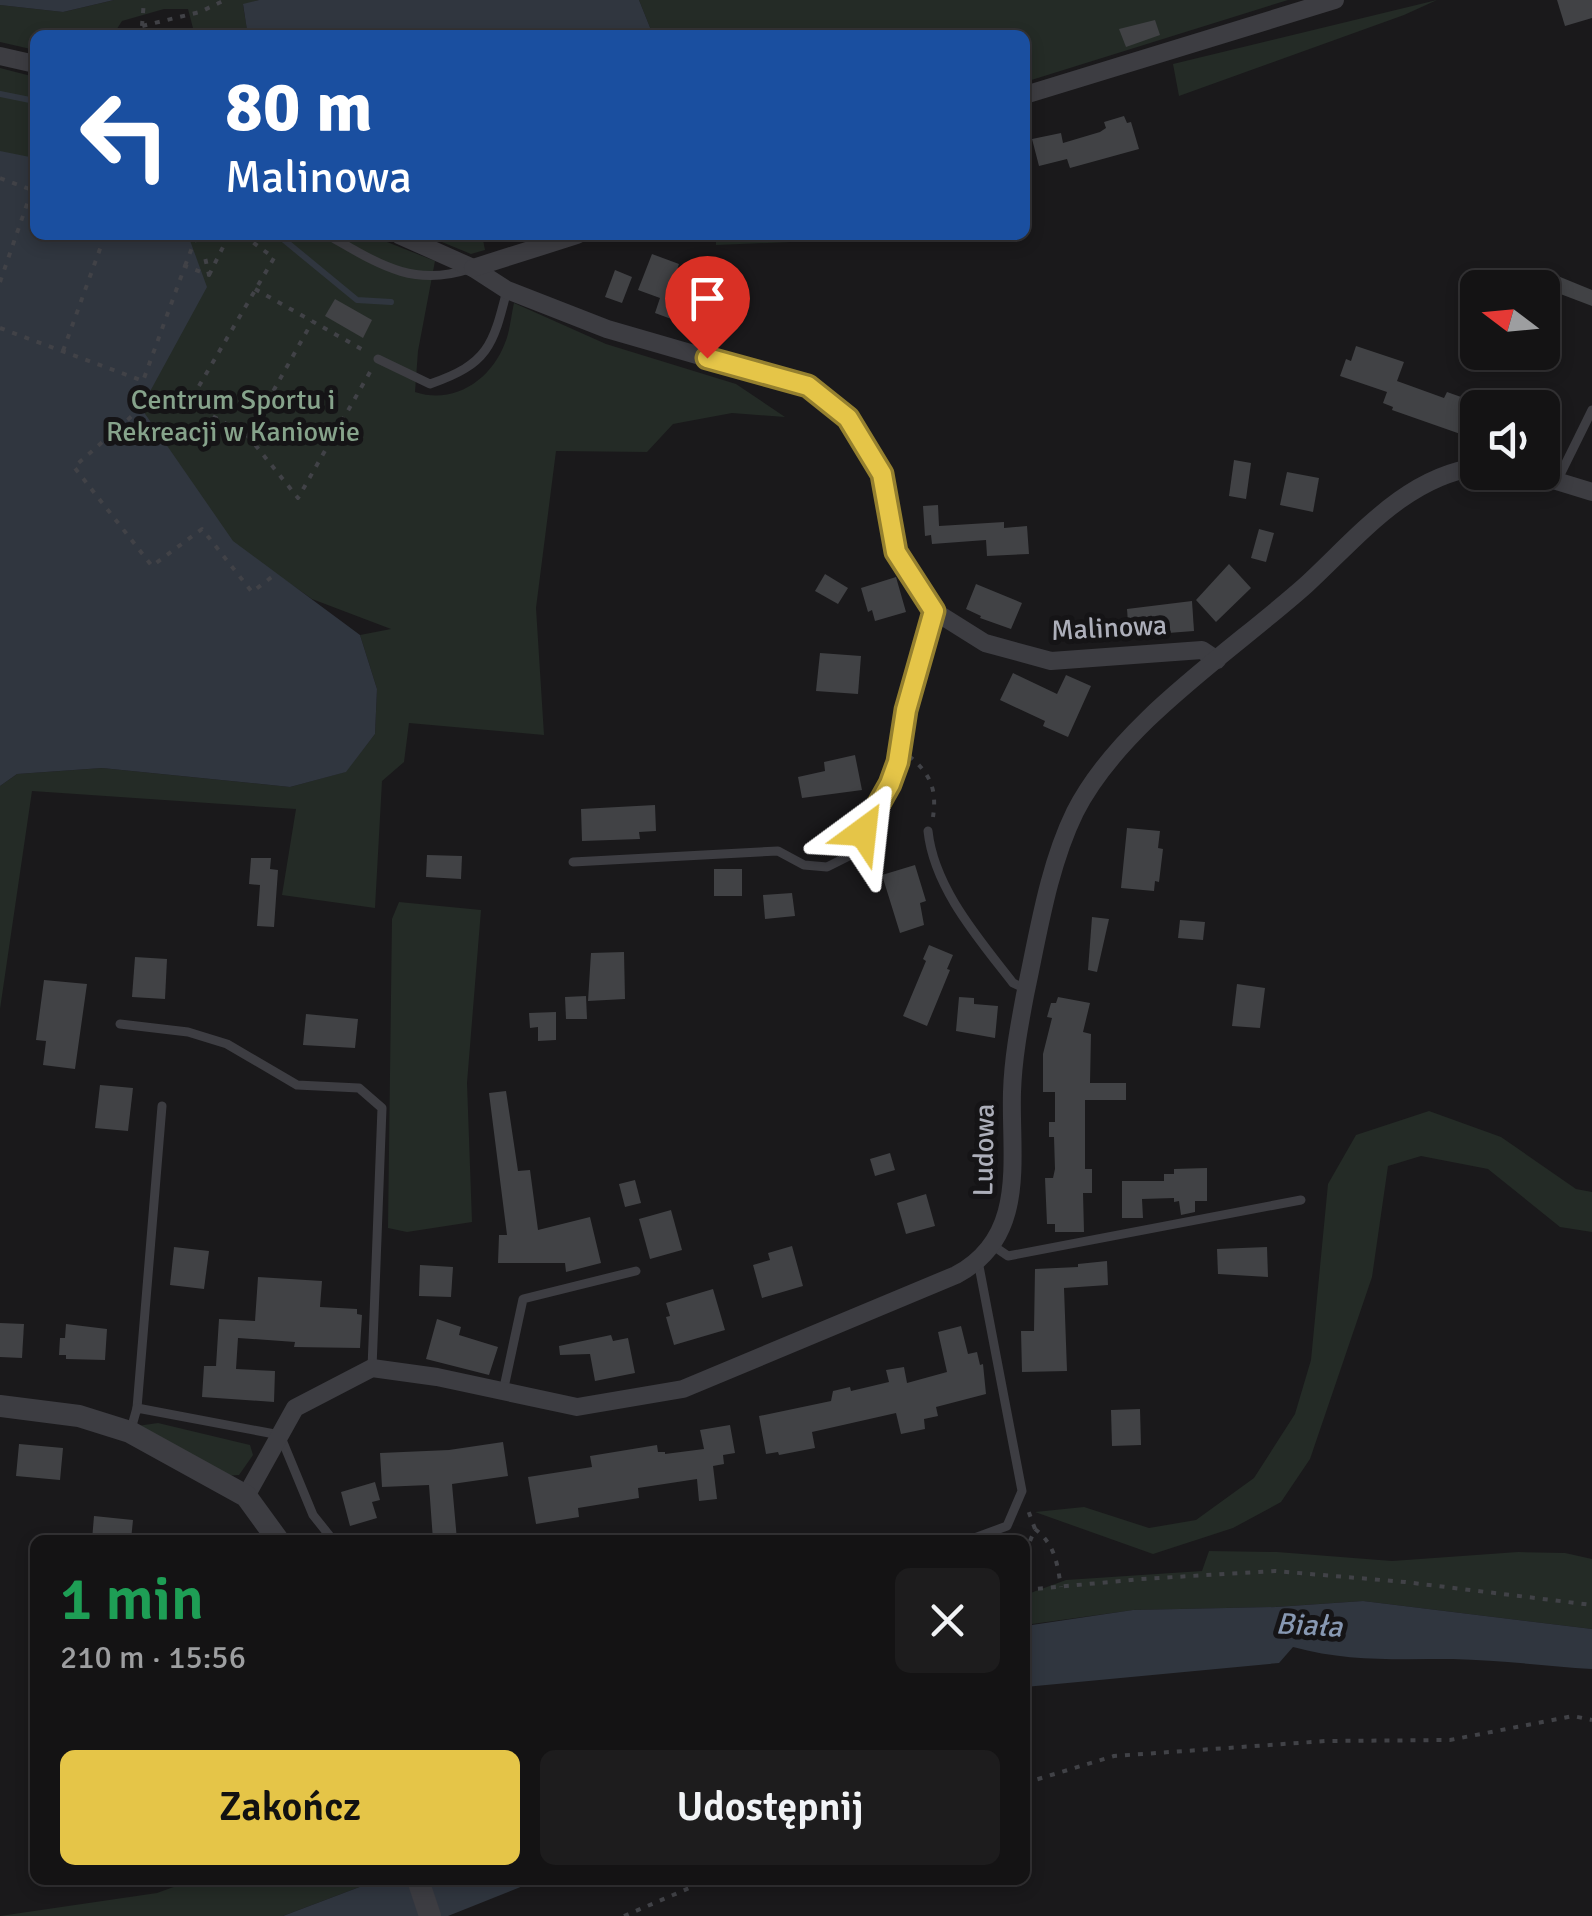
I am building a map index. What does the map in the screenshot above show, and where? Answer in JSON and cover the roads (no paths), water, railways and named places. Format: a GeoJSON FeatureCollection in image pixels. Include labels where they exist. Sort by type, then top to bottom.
{"type":"FeatureCollection","features":[{"type":"Feature","properties":{"kind":"street"},"geometry":{"type":"LineString","coordinates":[[1030,93],[1335,0]]}},
{"type":"Feature","properties":{"kind":"street"},"geometry":{"type":"LineString","coordinates":[[0,56],[30,63]]}},
{"type":"Feature","properties":{"kind":"street","name":"Malinowa"},"geometry":{"type":"LineString","coordinates":[[411,240],[473,268],[507,290],[606,329],[808,386],[848,418],[882,474],[896,552],[934,611],[984,643],[1051,661],[1202,650],[1217,660]]}},
{"type":"Feature","properties":{"kind":"street"},"geometry":{"type":"LineString","coordinates":[[473,268],[561,240]]}},
{"type":"Feature","properties":{"kind":"street","name":"Ludowa"},"geometry":{"type":"LineString","coordinates":[[372,1368],[436,1377],[576,1407],[683,1389],[956,1275],[978,1261],[1003,1226],[1012,1198],[1014,1062],[1026,989],[1056,864],[1086,793],[1134,734],[1403,497],[1460,471]]}},
{"type":"Feature","properties":{"kind":"street"},"geometry":{"type":"LineString","coordinates":[[1560,481],[1592,492]]}},
{"type":"Feature","properties":{"kind":"street"},"geometry":{"type":"LineString","coordinates":[[246,1496],[295,1408],[372,1368]]}},
{"type":"Feature","properties":{"kind":"street"},"geometry":{"type":"LineString","coordinates":[[0,1406],[79,1416],[130,1432],[246,1496],[274,1535]]}},
{"type":"Feature","properties":{"kind":"street"},"geometry":{"type":"LineString","coordinates":[[420,1885],[430,1916]]}},
{"type":"Feature","properties":{"kind":"lane"},"geometry":{"type":"LineString","coordinates":[[336,240],[384,268],[442,278],[473,268]]}},
{"type":"Feature","properties":{"kind":"lane"},"geometry":{"type":"LineString","coordinates":[[378,359],[430,384],[463,372],[496,335],[507,290]]}},
{"type":"Feature","properties":{"kind":"lane"},"geometry":{"type":"LineString","coordinates":[[1560,472],[1592,410]]}},
{"type":"Feature","properties":{"kind":"lane"},"geometry":{"type":"LineString","coordinates":[[573,862],[778,850],[804,866],[827,867],[849,856],[890,784],[934,611]]}},
{"type":"Feature","properties":{"kind":"lane"},"geometry":{"type":"LineString","coordinates":[[928,831],[931,858],[944,886],[1014,984],[1026,989]]}},
{"type":"Feature","properties":{"kind":"lane"},"geometry":{"type":"LineString","coordinates":[[120,1024],[188,1032],[226,1044],[297,1084],[358,1088],[382,1108],[372,1368]]}},
{"type":"Feature","properties":{"kind":"lane"},"geometry":{"type":"LineString","coordinates":[[130,1432],[136,1408],[162,1106]]}},
{"type":"Feature","properties":{"kind":"lane"},"geometry":{"type":"LineString","coordinates":[[992,1245],[1008,1256],[1023,1254],[1301,1200]]}},
{"type":"Feature","properties":{"kind":"lane"},"geometry":{"type":"LineString","coordinates":[[978,1261],[1022,1491],[1007,1526],[983,1535]]}},
{"type":"Feature","properties":{"kind":"lane"},"geometry":{"type":"LineString","coordinates":[[504,1392],[523,1298],[636,1270]]}},
{"type":"Feature","properties":{"kind":"lane"},"geometry":{"type":"LineString","coordinates":[[136,1408],[280,1435],[313,1514],[329,1535]]}},
{"type":"Feature","properties":{"kind":"water"},"geometry":{"type":"Polygon","coordinates":[[[0,0],[114,0],[63,12],[0,5],[0,0]]]}},
{"type":"Feature","properties":{"kind":"water"},"geometry":{"type":"Polygon","coordinates":[[[259,0],[639,0],[651,30],[247,30],[243,4],[259,0]]]}},
{"type":"Feature","properties":{"kind":"water"},"geometry":{"type":"Polygon","coordinates":[[[0,151],[30,157],[30,240],[190,240],[207,287],[141,408],[233,541],[360,635],[377,689],[375,734],[346,772],[290,787],[102,768],[17,774],[0,786],[0,151]]]}},
{"type":"Feature","properties":{"kind":"water","name":"Biała"},"geometry":{"type":"Polygon","coordinates":[[[1363,1601],[1592,1629],[1592,1669],[1353,1657],[1293,1647],[1279,1663],[1030,1687],[1030,1625],[1133,1610],[1363,1601]]]}},
{"type":"Feature","properties":{"kind":"water"},"geometry":{"type":"Polygon","coordinates":[[[365,1885],[526,1885],[448,1916],[283,1916],[365,1885]]]}},
{"type":"Feature","properties":{"kind":"waterway"},"geometry":{"type":"LineString","coordinates":[[0,94],[30,100]]}},
{"type":"Feature","properties":{"kind":"waterway"},"geometry":{"type":"LineString","coordinates":[[284,240],[357,300],[391,302]]}},
{"type":"Feature","properties":{"kind":"park label","name":"Centrum Sportu i Rekreacji w Kaniowie"},"geometry":{"type":"Point","coordinates":[233,415]}}]}
